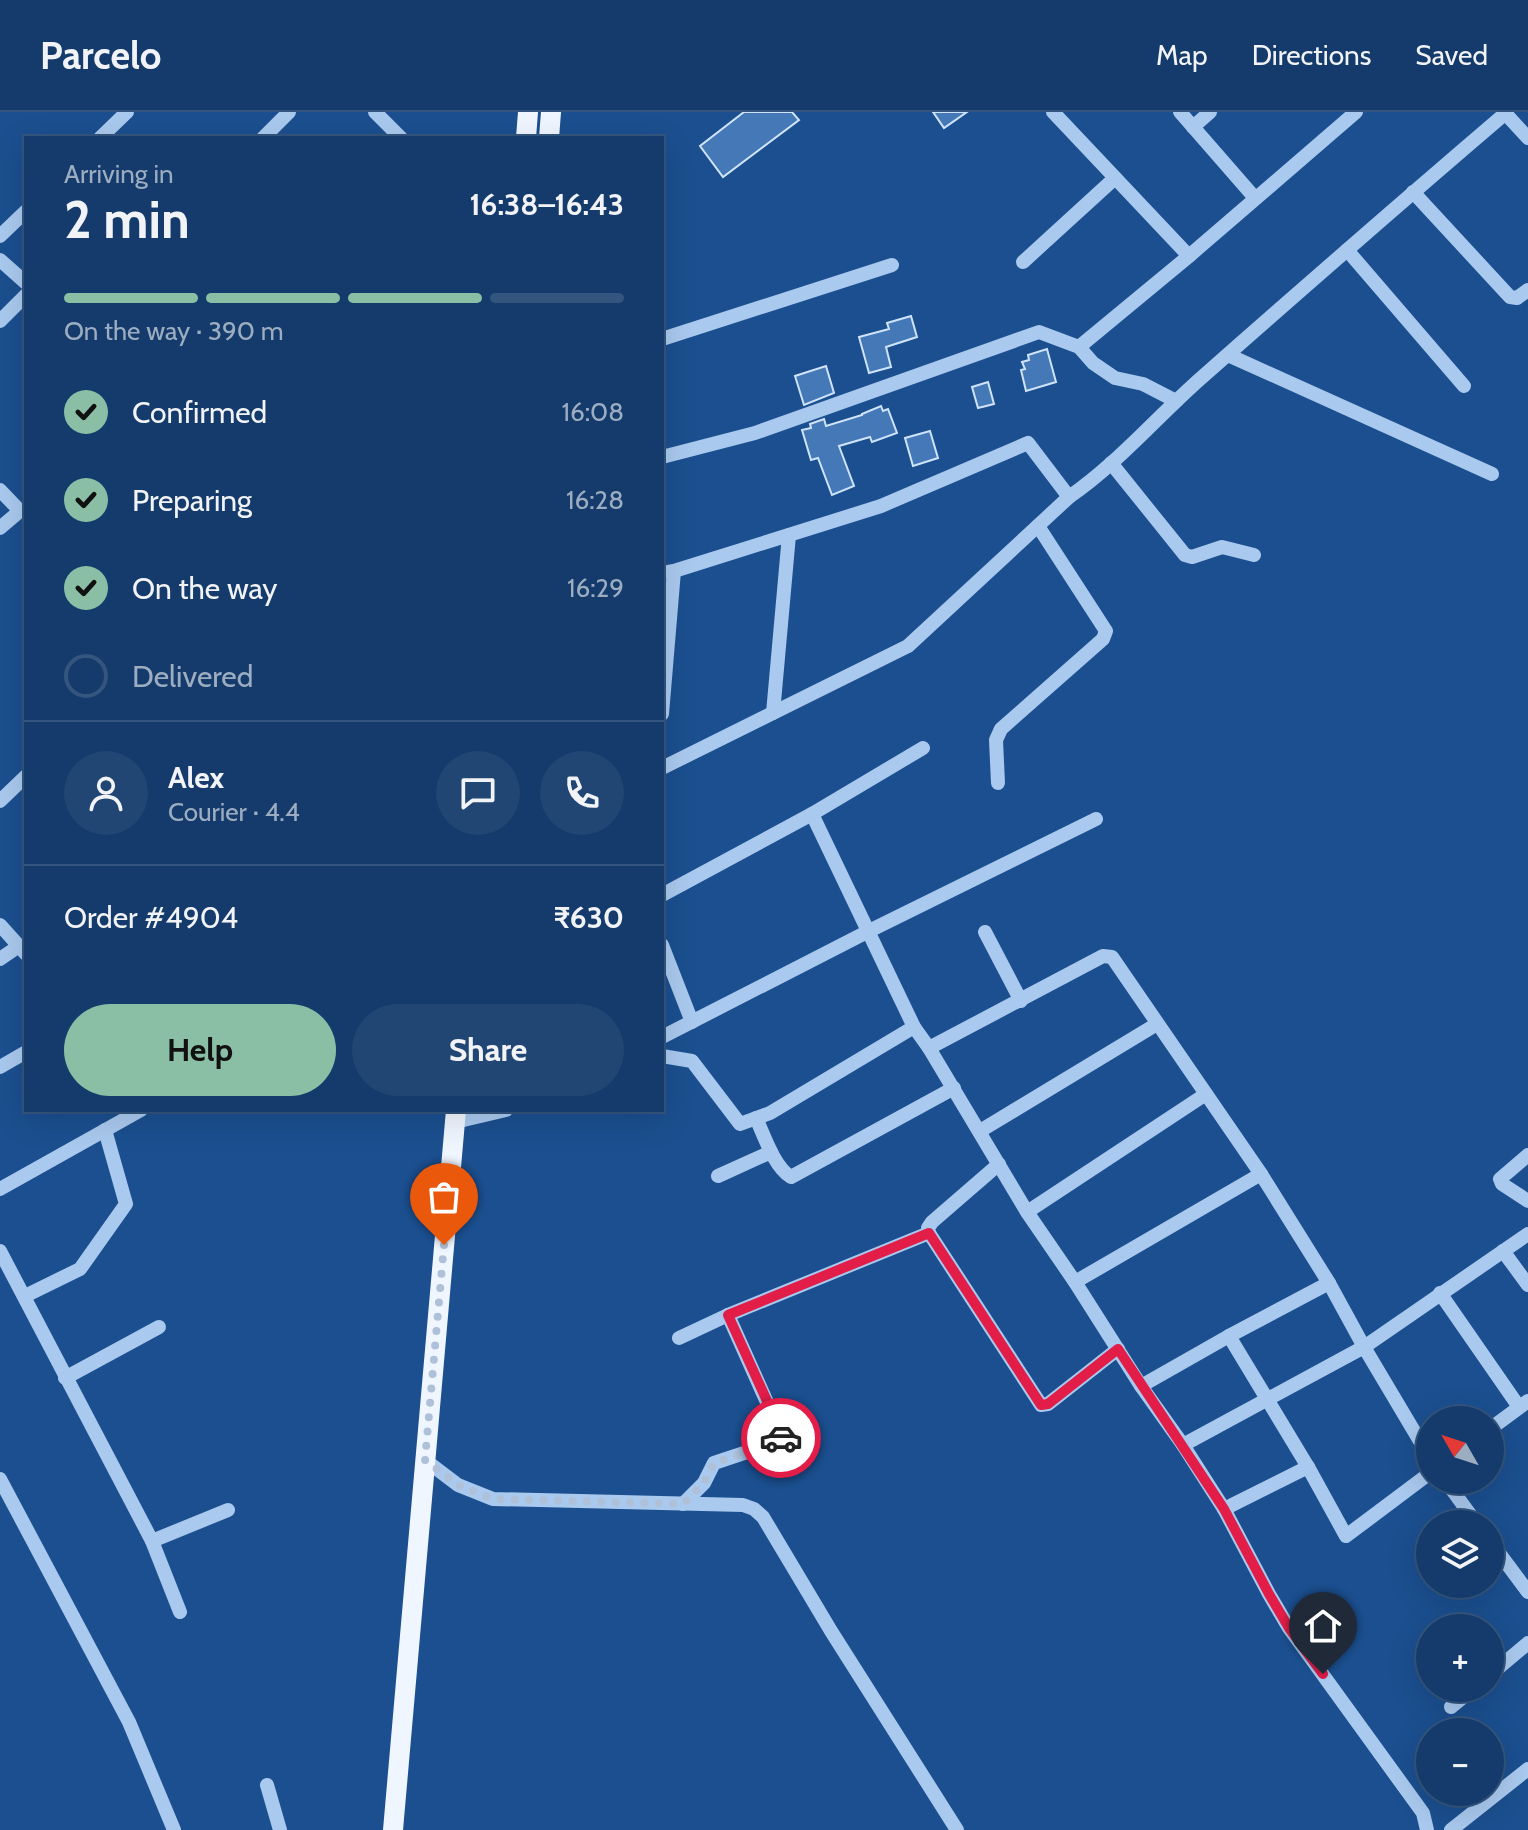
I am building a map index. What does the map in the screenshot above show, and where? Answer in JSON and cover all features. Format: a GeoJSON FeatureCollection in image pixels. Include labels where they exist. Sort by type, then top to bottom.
{"type":"FeatureCollection","features":[{"type":"Feature","properties":{"kind":"main road"},"geometry":{"type":"LineString","coordinates":[[526,136],[528,112]]}},
{"type":"Feature","properties":{"kind":"main road"},"geometry":{"type":"LineString","coordinates":[[549,136],[551,112]]}},
{"type":"Feature","properties":{"kind":"main road"},"geometry":{"type":"LineString","coordinates":[[393,1830],[455,1116]]}},
{"type":"Feature","properties":{"kind":"street"},"geometry":{"type":"LineString","coordinates":[[102,136],[127,112]]}},
{"type":"Feature","properties":{"kind":"street"},"geometry":{"type":"LineString","coordinates":[[265,136],[289,112]]}},
{"type":"Feature","properties":{"kind":"street"},"geometry":{"type":"LineString","coordinates":[[375,112],[399,136]]}},
{"type":"Feature","properties":{"kind":"street"},"geometry":{"type":"LineString","coordinates":[[1053,112],[1189,256]]}},
{"type":"Feature","properties":{"kind":"street"},"geometry":{"type":"LineString","coordinates":[[1180,112],[1255,198]]}},
{"type":"Feature","properties":{"kind":"street"},"geometry":{"type":"LineString","coordinates":[[1193,127],[1210,112]]}},
{"type":"Feature","properties":{"kind":"street"},"geometry":{"type":"LineString","coordinates":[[1079,347],[1356,112]]}},
{"type":"Feature","properties":{"kind":"street"},"geometry":{"type":"LineString","coordinates":[[664,767],[908,646],[1069,497],[1090,483],[1176,401],[1506,112],[1528,138]]}},
{"type":"Feature","properties":{"kind":"street"},"geometry":{"type":"LineString","coordinates":[[1023,262],[1115,178]]}},
{"type":"Feature","properties":{"kind":"street"},"geometry":{"type":"LineString","coordinates":[[1413,192],[1510,297],[1523,294],[1528,311]]}},
{"type":"Feature","properties":{"kind":"street"},"geometry":{"type":"LineString","coordinates":[[0,236],[24,213]]}},
{"type":"Feature","properties":{"kind":"street"},"geometry":{"type":"LineString","coordinates":[[1347,250],[1464,386]]}},
{"type":"Feature","properties":{"kind":"street"},"geometry":{"type":"LineString","coordinates":[[0,260],[24,281]]}},
{"type":"Feature","properties":{"kind":"street"},"geometry":{"type":"LineString","coordinates":[[664,338],[892,265]]}},
{"type":"Feature","properties":{"kind":"street"},"geometry":{"type":"LineString","coordinates":[[0,321],[24,297]]}},
{"type":"Feature","properties":{"kind":"street"},"geometry":{"type":"LineString","coordinates":[[664,456],[755,433],[1039,332],[1079,347],[1093,363],[1115,378],[1143,384],[1176,401]]}},
{"type":"Feature","properties":{"kind":"street"},"geometry":{"type":"LineString","coordinates":[[1228,355],[1492,474]]}},
{"type":"Feature","properties":{"kind":"street"},"geometry":{"type":"LineString","coordinates":[[664,667],[668,572],[881,506],[1028,443],[1069,497]]}},
{"type":"Feature","properties":{"kind":"street"},"geometry":{"type":"LineString","coordinates":[[1111,463],[1185,555],[1192,557],[1222,547],[1254,555]]}},
{"type":"Feature","properties":{"kind":"street"},"geometry":{"type":"LineString","coordinates":[[0,490],[24,511],[0,528]]}},
{"type":"Feature","properties":{"kind":"street"},"geometry":{"type":"LineString","coordinates":[[998,783],[996,740],[1001,729],[1103,639],[1106,631],[1038,526]]}},
{"type":"Feature","properties":{"kind":"street"},"geometry":{"type":"LineString","coordinates":[[773,713],[789,535]]}},
{"type":"Feature","properties":{"kind":"street"},"geometry":{"type":"LineString","coordinates":[[664,894],[812,814],[923,748]]}},
{"type":"Feature","properties":{"kind":"street"},"geometry":{"type":"LineString","coordinates":[[0,801],[23,786]]}},
{"type":"Feature","properties":{"kind":"street"},"geometry":{"type":"LineString","coordinates":[[812,814],[914,1027],[1027,1212],[1224,1509],[1289,1628],[1423,1813],[1427,1830]]}},
{"type":"Feature","properties":{"kind":"street"},"geometry":{"type":"LineString","coordinates":[[664,1036],[1096,819]]}},
{"type":"Feature","properties":{"kind":"street"},"geometry":{"type":"LineString","coordinates":[[0,925],[22,950],[0,959]]}},
{"type":"Feature","properties":{"kind":"street"},"geometry":{"type":"LineString","coordinates":[[985,932],[1021,1001]]}},
{"type":"Feature","properties":{"kind":"street"},"geometry":{"type":"LineString","coordinates":[[664,950],[692,1022]]}},
{"type":"Feature","properties":{"kind":"street"},"geometry":{"type":"LineString","coordinates":[[929,1048],[1103,956],[1108,955],[1116,960],[1261,1174],[1329,1283],[1416,1434]]}},
{"type":"Feature","properties":{"kind":"street"},"geometry":{"type":"LineString","coordinates":[[980,1131],[1157,1024]]}},
{"type":"Feature","properties":{"kind":"street"},"geometry":{"type":"LineString","coordinates":[[664,1056],[692,1061],[740,1124],[770,1113],[914,1027]]}},
{"type":"Feature","properties":{"kind":"street"},"geometry":{"type":"LineString","coordinates":[[0,1067],[24,1053]]}},
{"type":"Feature","properties":{"kind":"street"},"geometry":{"type":"LineString","coordinates":[[756,1118],[771,1152],[791,1177],[954,1088]]}},
{"type":"Feature","properties":{"kind":"street"},"geometry":{"type":"LineString","coordinates":[[1027,1212],[1206,1094]]}},
{"type":"Feature","properties":{"kind":"street"},"geometry":{"type":"LineString","coordinates":[[0,1189],[137,1112]]}},
{"type":"Feature","properties":{"kind":"street"},"geometry":{"type":"LineString","coordinates":[[455,1116],[489,1112]]}},
{"type":"Feature","properties":{"kind":"street"},"geometry":{"type":"LineString","coordinates":[[25,1296],[80,1269],[126,1204],[105,1130]]}},
{"type":"Feature","properties":{"kind":"street"},"geometry":{"type":"LineString","coordinates":[[718,1176],[771,1152]]}},
{"type":"Feature","properties":{"kind":"street"},"geometry":{"type":"LineString","coordinates":[[1528,1155],[1500,1182],[1528,1201]]}},
{"type":"Feature","properties":{"kind":"street"},"geometry":{"type":"LineString","coordinates":[[999,1164],[932,1222],[929,1233],[1041,1405],[1048,1404],[1118,1349]]}},
{"type":"Feature","properties":{"kind":"street"},"geometry":{"type":"LineString","coordinates":[[1075,1282],[1261,1174]]}},
{"type":"Feature","properties":{"kind":"street"},"geometry":{"type":"LineString","coordinates":[[679,1338],[929,1233]]}},
{"type":"Feature","properties":{"kind":"street"},"geometry":{"type":"LineString","coordinates":[[1183,1445],[1364,1347],[1528,1234]]}},
{"type":"Feature","properties":{"kind":"street"},"geometry":{"type":"LineString","coordinates":[[0,1251],[152,1541],[180,1612]]}},
{"type":"Feature","properties":{"kind":"street"},"geometry":{"type":"LineString","coordinates":[[1503,1251],[1528,1285]]}},
{"type":"Feature","properties":{"kind":"street"},"geometry":{"type":"LineString","coordinates":[[1141,1386],[1329,1283]]}},
{"type":"Feature","properties":{"kind":"street"},"geometry":{"type":"LineString","coordinates":[[1440,1293],[1524,1404],[1504,1419]]}},
{"type":"Feature","properties":{"kind":"street"},"geometry":{"type":"LineString","coordinates":[[683,1504],[704,1483],[714,1463],[777,1442],[782,1436],[728,1315]]}},
{"type":"Feature","properties":{"kind":"street"},"geometry":{"type":"LineString","coordinates":[[65,1378],[159,1327]]}},
{"type":"Feature","properties":{"kind":"street"},"geometry":{"type":"LineString","coordinates":[[1229,1336],[1346,1536],[1416,1484]]}},
{"type":"Feature","properties":{"kind":"street"},"geometry":{"type":"LineString","coordinates":[[425,1460],[458,1485],[493,1499],[743,1505],[754,1509],[763,1517],[957,1830]]}},
{"type":"Feature","properties":{"kind":"street"},"geometry":{"type":"LineString","coordinates":[[1224,1509],[1308,1467]]}},
{"type":"Feature","properties":{"kind":"street"},"geometry":{"type":"LineString","coordinates":[[0,1479],[129,1722],[174,1830]]}},
{"type":"Feature","properties":{"kind":"street"},"geometry":{"type":"LineString","coordinates":[[152,1541],[228,1510]]}},
{"type":"Feature","properties":{"kind":"street"},"geometry":{"type":"LineString","coordinates":[[1504,1560],[1528,1592]]}},
{"type":"Feature","properties":{"kind":"street"},"geometry":{"type":"LineString","coordinates":[[1504,1663],[1528,1643]]}},
{"type":"Feature","properties":{"kind":"street"},"geometry":{"type":"LineString","coordinates":[[1451,1707],[1457,1702]]}},
{"type":"Feature","properties":{"kind":"street"},"geometry":{"type":"LineString","coordinates":[[1451,1830],[1528,1769]]}},
{"type":"Feature","properties":{"kind":"street"},"geometry":{"type":"LineString","coordinates":[[267,1785],[280,1830]]}},
{"type":"Feature","properties":{"kind":"building"},"geometry":{"type":"Polygon","coordinates":[[[744,112],[792,112],[799,120],[723,177],[700,146],[744,112]]]}},
{"type":"Feature","properties":{"kind":"building"},"geometry":{"type":"Polygon","coordinates":[[[933,112],[967,112],[944,128],[933,112]]]}},
{"type":"Feature","properties":{"kind":"building"},"geometry":{"type":"Polygon","coordinates":[[[911,316],[917,337],[886,347],[891,367],[869,373],[859,337],[889,329],[887,323],[911,316]]]}},
{"type":"Feature","properties":{"kind":"building"},"geometry":{"type":"Polygon","coordinates":[[[1047,349],[1056,382],[1026,391],[1022,362],[1029,360],[1028,355],[1047,349]]]}},
{"type":"Feature","properties":{"kind":"building"},"geometry":{"type":"Polygon","coordinates":[[[826,366],[834,393],[804,405],[795,376],[826,366]]]}},
{"type":"Feature","properties":{"kind":"building"},"geometry":{"type":"Polygon","coordinates":[[[988,382],[994,404],[978,408],[972,387],[988,382]]]}},
{"type":"Feature","properties":{"kind":"building"},"geometry":{"type":"Polygon","coordinates":[[[881,406],[883,411],[888,409],[897,433],[872,442],[870,437],[839,446],[854,486],[832,495],[818,458],[811,460],[802,430],[824,419],[826,426],[881,406]]]}},
{"type":"Feature","properties":{"kind":"building"},"geometry":{"type":"Polygon","coordinates":[[[930,431],[938,458],[913,466],[905,438],[930,431]]]}},
{"type":"Feature","properties":{"kind":"way so far"},"geometry":{"type":"LineString","coordinates":[[444,1245],[425,1460],[458,1485],[493,1499],[683,1504],[704,1483],[714,1463],[781,1438]]}},
{"type":"Feature","properties":{"kind":"route"},"geometry":{"type":"LineString","coordinates":[[781,1438],[782,1434],[728,1315],[929,1233],[1041,1405],[1048,1404],[1118,1349],[1224,1509],[1289,1628],[1323,1674]]}}]}
